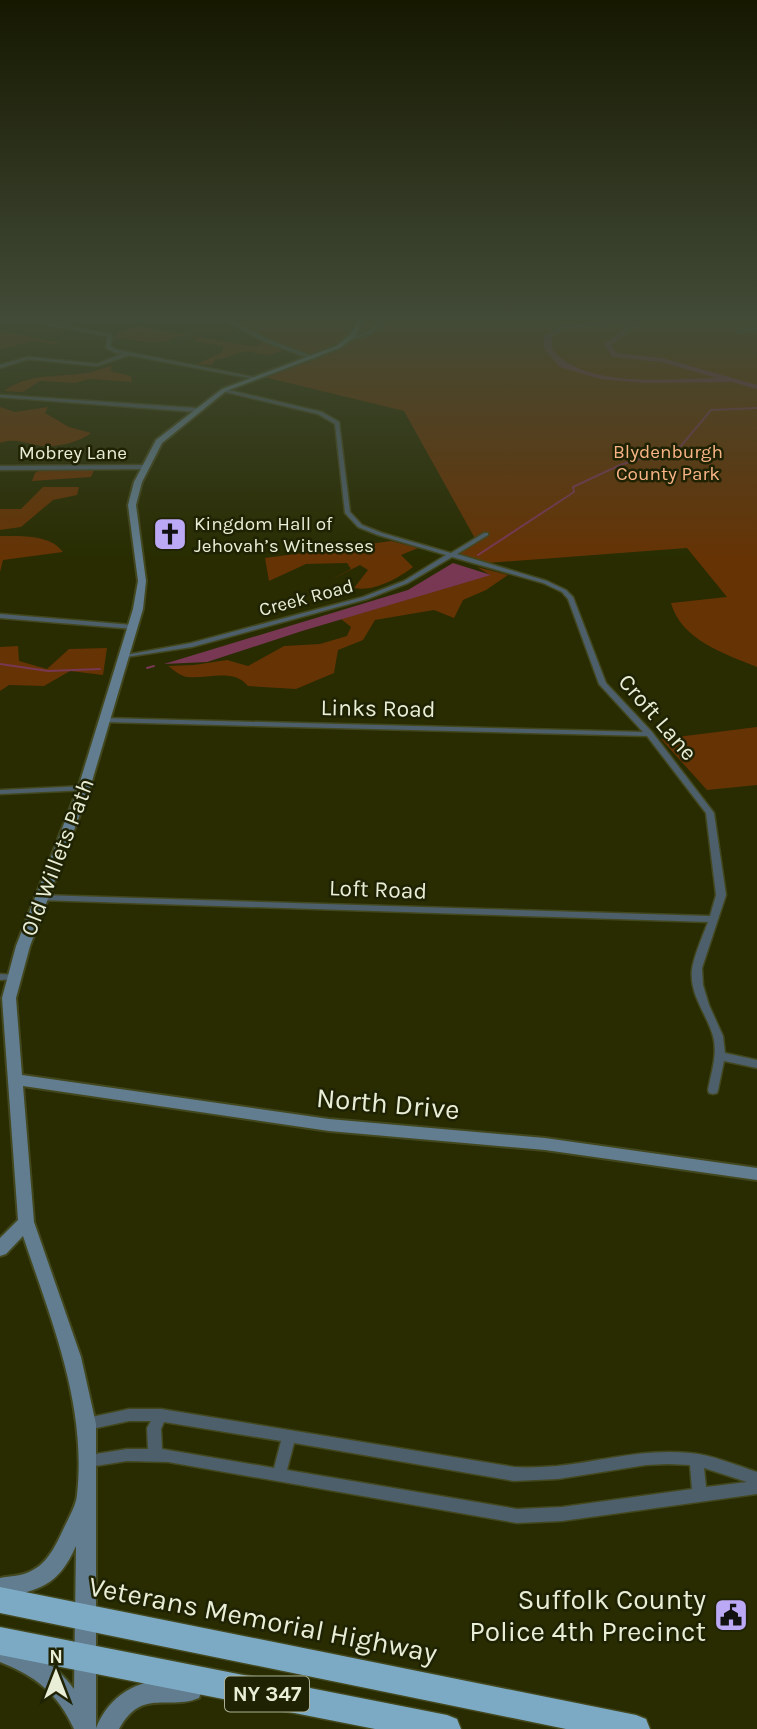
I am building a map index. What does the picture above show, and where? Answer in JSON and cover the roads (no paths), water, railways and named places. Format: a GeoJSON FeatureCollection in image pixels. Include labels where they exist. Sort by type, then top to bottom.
{"type":"FeatureCollection","features":[{"type":"Feature","properties":{"kind":"highway","name":"Veterans Memorial Highway"},"geometry":{"type":"LineString","coordinates":[[0,1600],[636,1729]]}},
{"type":"Feature","properties":{"kind":"highway","name":"NY 347"},"geometry":{"type":"LineString","coordinates":[[0,1640],[447,1729]]}},
{"type":"Feature","properties":{"kind":"main road","name":"Old Willets Path"},"geometry":{"type":"LineString","coordinates":[[93,1728],[86,1657],[89,1493],[87,1424],[72,1357],[26,1222],[7,977],[42,898],[84,788],[132,627],[142,581],[132,505],[138,482],[159,442],[212,399]]}},
{"type":"Feature","properties":{"kind":"main road","name":"North Drive"},"geometry":{"type":"LineString","coordinates":[[15,1079],[329,1125],[545,1144],[757,1174]]}},
{"type":"Feature","properties":{"kind":"main road"},"geometry":{"type":"LineString","coordinates":[[0,1249],[26,1222]]}},
{"type":"Feature","properties":{"kind":"main road"},"geometry":{"type":"LineString","coordinates":[[0,1588],[37,1579],[51,1568],[60,1556],[89,1493]]}},
{"type":"Feature","properties":{"kind":"main road"},"geometry":{"type":"LineString","coordinates":[[0,1651],[35,1665],[53,1678],[93,1728],[123,1705],[148,1691],[166,1689],[257,1692]]}},
{"type":"Feature","properties":{"kind":"street"},"geometry":{"type":"LineString","coordinates":[[38,399],[196,410]]}},
{"type":"Feature","properties":{"kind":"street","name":"Croft Lane"},"geometry":{"type":"LineString","coordinates":[[260,399],[320,413],[333,420],[339,428],[349,516],[369,531],[545,582],[564,591],[570,598],[603,684],[649,734],[710,813],[721,895],[697,968],[698,985],[718,1037],[720,1056],[713,1090]]}},
{"type":"Feature","properties":{"kind":"street","name":"Mobrey Lane"},"geometry":{"type":"LineString","coordinates":[[0,468],[145,467]]}},
{"type":"Feature","properties":{"kind":"street","name":"Creek Road"},"geometry":{"type":"LineString","coordinates":[[122,657],[192,645],[351,602],[406,582],[486,534]]}},
{"type":"Feature","properties":{"kind":"street"},"geometry":{"type":"LineString","coordinates":[[0,616],[132,627]]}},
{"type":"Feature","properties":{"kind":"street","name":"Links Road"},"geometry":{"type":"LineString","coordinates":[[106,720],[649,734]]}},
{"type":"Feature","properties":{"kind":"street"},"geometry":{"type":"LineString","coordinates":[[0,792],[84,788]]}},
{"type":"Feature","properties":{"kind":"street","name":"Loft Road"},"geometry":{"type":"LineString","coordinates":[[42,898],[713,919]]}},
{"type":"Feature","properties":{"kind":"street"},"geometry":{"type":"LineString","coordinates":[[720,1056],[757,1064]]}},
{"type":"Feature","properties":{"kind":"street"},"geometry":{"type":"LineString","coordinates":[[155,1455],[154,1428],[161,1415]]}},
{"type":"Feature","properties":{"kind":"street"},"geometry":{"type":"LineString","coordinates":[[87,1424],[119,1416],[161,1415],[514,1474],[557,1473],[658,1458],[697,1460],[757,1479]]}},
{"type":"Feature","properties":{"kind":"street"},"geometry":{"type":"LineString","coordinates":[[279,1476],[289,1436]]}},
{"type":"Feature","properties":{"kind":"street"},"geometry":{"type":"LineString","coordinates":[[89,1461],[127,1455],[155,1455],[517,1516],[562,1514],[757,1487]]}},
{"type":"Feature","properties":{"kind":"street"},"geometry":{"type":"LineString","coordinates":[[697,1460],[699,1495]]}},
{"type":"Feature","properties":{"kind":"waterway"},"geometry":{"type":"LineString","coordinates":[[478,555],[574,492],[573,487],[620,465],[681,446],[711,410],[757,408]]}},
{"type":"Feature","properties":{"kind":"waterway"},"geometry":{"type":"LineString","coordinates":[[0,664],[48,671],[100,669]]}},
{"type":"Feature","properties":{"kind":"waterway"},"geometry":{"type":"LineString","coordinates":[[147,668],[154,666]]}},
{"type":"Feature","properties":{"kind":"place","name":"Kingdom Hall of Jehovah’s Witnesses"},"geometry":{"type":"Point","coordinates":[170,534]}},
{"type":"Feature","properties":{"kind":"place","name":"Suffolk County Police 4th Precinct"},"geometry":{"type":"Point","coordinates":[731,1615]}},
{"type":"Feature","properties":{"kind":"park label","name":"Blydenburgh County Park"},"geometry":{"type":"Point","coordinates":[668,462]}}]}
